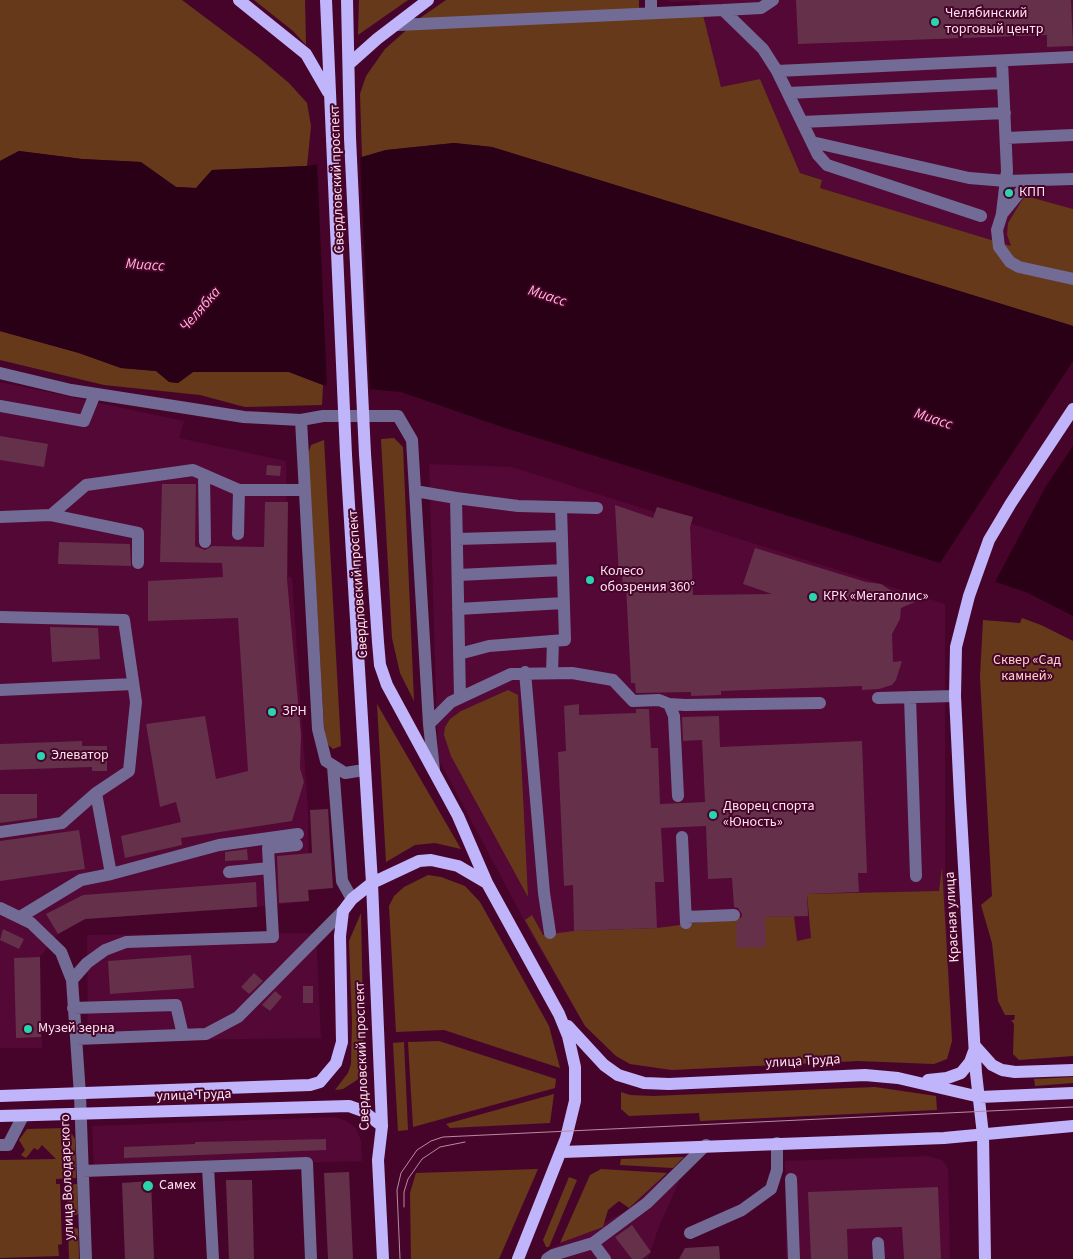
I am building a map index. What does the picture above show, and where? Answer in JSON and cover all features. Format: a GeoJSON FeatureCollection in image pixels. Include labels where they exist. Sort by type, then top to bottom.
{"type":"FeatureCollection","features":[{"type":"Feature","properties":{"kind":"main road"},"geometry":{"type":"LineString","coordinates":[[240,0],[306,54],[330,96]]}},
{"type":"Feature","properties":{"kind":"main road","name":"Свердловский проспект"},"geometry":{"type":"LineString","coordinates":[[326,0],[346,455],[372,882],[382,1126],[378,1160],[383,1259]]}},
{"type":"Feature","properties":{"kind":"main road","name":"Свердловский проспект"},"geometry":{"type":"LineString","coordinates":[[347,0],[350,138],[364,454],[380,666],[387,685],[434,770],[487,883],[559,1014],[572,1052],[576,1089],[573,1114],[562,1152],[518,1259]]}},
{"type":"Feature","properties":{"kind":"main road"},"geometry":{"type":"LineString","coordinates":[[349,64],[372,43],[398,25],[428,0]]}},
{"type":"Feature","properties":{"kind":"main road","name":"Красная улица"},"geometry":{"type":"LineString","coordinates":[[985,1259],[983,1135],[975,1046],[956,696],[958,639],[975,576],[994,531],[1073,409]]}},
{"type":"Feature","properties":{"kind":"main road"},"geometry":{"type":"LineString","coordinates":[[343,911],[352,899],[372,882],[418,861],[431,860],[458,866],[487,883]]}},
{"type":"Feature","properties":{"kind":"main road","name":"Свердловский проспект"},"geometry":{"type":"LineString","coordinates":[[324,1078],[336,1063],[342,1042],[340,936],[343,911]]}},
{"type":"Feature","properties":{"kind":"main road","name":"улица Труда"},"geometry":{"type":"LineString","coordinates":[[559,1014],[578,1040],[604,1065],[618,1075],[644,1083],[669,1084],[854,1075],[898,1078],[980,1097],[1073,1093]]}},
{"type":"Feature","properties":{"kind":"main road"},"geometry":{"type":"LineString","coordinates":[[898,1078],[931,1081],[954,1076],[967,1067],[975,1046],[992,1065],[1002,1070],[1015,1072],[1073,1070]]}},
{"type":"Feature","properties":{"kind":"main road","name":"улица Труда"},"geometry":{"type":"LineString","coordinates":[[0,1096],[80,1095],[310,1085],[324,1078]]}},
{"type":"Feature","properties":{"kind":"main road","name":"улица Труда"},"geometry":{"type":"LineString","coordinates":[[0,1116],[349,1106],[363,1111],[382,1126]]}},
{"type":"Feature","properties":{"kind":"main road"},"geometry":{"type":"LineString","coordinates":[[562,1152],[983,1135],[1073,1126]]}},
{"type":"Feature","properties":{"kind":"street"},"geometry":{"type":"LineString","coordinates":[[398,25],[651,6],[723,10],[761,8],[773,0]]}},
{"type":"Feature","properties":{"kind":"street"},"geometry":{"type":"LineString","coordinates":[[723,10],[763,49],[778,71],[822,160],[834,168],[981,216]]}},
{"type":"Feature","properties":{"kind":"street"},"geometry":{"type":"LineString","coordinates":[[778,71],[1073,58]]}},
{"type":"Feature","properties":{"kind":"street"},"geometry":{"type":"LineString","coordinates":[[1002,61],[1006,181],[1002,214],[997,230],[997,242],[1001,252],[1010,262],[1019,266],[1073,279]]}},
{"type":"Feature","properties":{"kind":"street"},"geometry":{"type":"LineString","coordinates":[[788,92],[1003,82]]}},
{"type":"Feature","properties":{"kind":"street"},"geometry":{"type":"LineString","coordinates":[[802,122],[1005,113]]}},
{"type":"Feature","properties":{"kind":"street"},"geometry":{"type":"LineString","coordinates":[[1006,138],[1073,135]]}},
{"type":"Feature","properties":{"kind":"street"},"geometry":{"type":"LineString","coordinates":[[812,142],[969,178],[1006,181],[1073,179]]}},
{"type":"Feature","properties":{"kind":"street"},"geometry":{"type":"LineString","coordinates":[[1002,214],[1029,181]]}},
{"type":"Feature","properties":{"kind":"street"},"geometry":{"type":"LineString","coordinates":[[0,373],[95,394],[244,417],[301,420],[323,416],[398,416],[412,440],[429,724],[434,770]]}},
{"type":"Feature","properties":{"kind":"street"},"geometry":{"type":"LineString","coordinates":[[0,406],[84,421],[95,394]]}},
{"type":"Feature","properties":{"kind":"street"},"geometry":{"type":"LineString","coordinates":[[301,420],[318,729],[326,761],[345,773],[355,773],[364,770]]}},
{"type":"Feature","properties":{"kind":"street"},"geometry":{"type":"LineString","coordinates":[[51,515],[86,485],[193,470],[239,490],[305,490]]}},
{"type":"Feature","properties":{"kind":"street"},"geometry":{"type":"LineString","coordinates":[[204,475],[205,542]]}},
{"type":"Feature","properties":{"kind":"street"},"geometry":{"type":"LineString","coordinates":[[238,534],[239,490]]}},
{"type":"Feature","properties":{"kind":"street"},"geometry":{"type":"LineString","coordinates":[[415,491],[518,506],[597,508]]}},
{"type":"Feature","properties":{"kind":"street"},"geometry":{"type":"LineString","coordinates":[[456,498],[460,698]]}},
{"type":"Feature","properties":{"kind":"street"},"geometry":{"type":"LineString","coordinates":[[459,654],[489,646],[565,640],[561,507]]}},
{"type":"Feature","properties":{"kind":"street"},"geometry":{"type":"LineString","coordinates":[[0,517],[51,515],[138,533],[138,563]]}},
{"type":"Feature","properties":{"kind":"street"},"geometry":{"type":"LineString","coordinates":[[457,538],[562,536]]}},
{"type":"Feature","properties":{"kind":"street"},"geometry":{"type":"LineString","coordinates":[[458,575],[563,570]]}},
{"type":"Feature","properties":{"kind":"street"},"geometry":{"type":"LineString","coordinates":[[458,609],[564,603]]}},
{"type":"Feature","properties":{"kind":"street"},"geometry":{"type":"LineString","coordinates":[[0,617],[124,620],[136,702],[129,771],[96,793],[62,823],[0,832]]}},
{"type":"Feature","properties":{"kind":"street"},"geometry":{"type":"LineString","coordinates":[[552,673],[553,642]]}},
{"type":"Feature","properties":{"kind":"street"},"geometry":{"type":"LineString","coordinates":[[429,724],[451,702],[511,674],[525,672],[613,680],[633,701],[659,700],[669,704],[684,705],[820,703]]}},
{"type":"Feature","properties":{"kind":"street"},"geometry":{"type":"LineString","coordinates":[[525,672],[544,894],[550,933]]}},
{"type":"Feature","properties":{"kind":"street"},"geometry":{"type":"LineString","coordinates":[[0,690],[133,684]]}},
{"type":"Feature","properties":{"kind":"street"},"geometry":{"type":"LineString","coordinates":[[878,698],[956,696]]}},
{"type":"Feature","properties":{"kind":"street"},"geometry":{"type":"LineString","coordinates":[[910,697],[916,876]]}},
{"type":"Feature","properties":{"kind":"street"},"geometry":{"type":"LineString","coordinates":[[669,704],[674,716],[678,796]]}},
{"type":"Feature","properties":{"kind":"street"},"geometry":{"type":"LineString","coordinates":[[333,766],[342,881],[352,899]]}},
{"type":"Feature","properties":{"kind":"street"},"geometry":{"type":"LineString","coordinates":[[96,793],[111,874]]}},
{"type":"Feature","properties":{"kind":"street"},"geometry":{"type":"LineString","coordinates":[[682,837],[686,920],[734,915]]}},
{"type":"Feature","properties":{"kind":"street"},"geometry":{"type":"LineString","coordinates":[[20,917],[81,880],[111,874],[219,845],[297,840],[268,848],[273,937],[126,942],[105,950],[72,980]]}},
{"type":"Feature","properties":{"kind":"street"},"geometry":{"type":"LineString","coordinates":[[229,872],[269,868]]}},
{"type":"Feature","properties":{"kind":"street","name":"улица Володарского"},"geometry":{"type":"LineString","coordinates":[[0,908],[31,923],[61,952],[72,980],[80,1095],[86,1259]]}},
{"type":"Feature","properties":{"kind":"street"},"geometry":{"type":"LineString","coordinates":[[76,1039],[206,1034],[238,1017],[343,911]]}},
{"type":"Feature","properties":{"kind":"street"},"geometry":{"type":"LineString","coordinates":[[73,1008],[176,1005],[183,1035]]}},
{"type":"Feature","properties":{"kind":"street"},"geometry":{"type":"LineString","coordinates":[[0,1145],[8,1144],[23,1116]]}},
{"type":"Feature","properties":{"kind":"street"},"geometry":{"type":"LineString","coordinates":[[690,1233],[742,1210],[771,1189],[776,1170],[777,1143]]}},
{"type":"Feature","properties":{"kind":"street"},"geometry":{"type":"LineString","coordinates":[[551,1258],[593,1243],[647,1203],[706,1145]]}},
{"type":"Feature","properties":{"kind":"street"},"geometry":{"type":"LineString","coordinates":[[83,1171],[307,1164],[312,1259]]}},
{"type":"Feature","properties":{"kind":"street"},"geometry":{"type":"LineString","coordinates":[[208,1167],[213,1259]]}},
{"type":"Feature","properties":{"kind":"street"},"geometry":{"type":"LineString","coordinates":[[791,1179],[794,1259]]}},
{"type":"Feature","properties":{"kind":"street"},"geometry":{"type":"LineString","coordinates":[[593,1243],[605,1259]]}},
{"type":"Feature","properties":{"kind":"street"},"geometry":{"type":"LineString","coordinates":[[878,1243],[879,1259]]}},
{"type":"Feature","properties":{"kind":"shaded area"},"geometry":{"type":"Polygon","coordinates":[[[668,0],[1073,0],[1073,209],[1026,196],[1008,223],[1007,237],[1012,247],[820,188],[822,180],[800,173],[760,79],[721,87],[699,1],[670,2],[668,0]]]}},
{"type":"Feature","properties":{"kind":"shaded area"},"geometry":{"type":"Polygon","coordinates":[[[0,382],[184,421],[179,438],[286,461],[288,576],[292,578],[308,811],[309,901],[257,907],[86,919],[58,934],[40,957],[42,1048],[0,1048],[0,382]]]}},
{"type":"Feature","properties":{"kind":"shaded area"},"geometry":{"type":"Polygon","coordinates":[[[429,464],[512,467],[945,604],[945,891],[952,1040],[947,1059],[934,1064],[858,1061],[672,1070],[630,1064],[616,1056],[585,1026],[533,937],[438,758],[429,464]]]}},
{"type":"Feature","properties":{"kind":"shaded area"},"geometry":{"type":"Polygon","coordinates":[[[316,933],[321,1038],[88,1041],[87,935],[316,933]]]}},
{"type":"Feature","properties":{"kind":"shaded area"},"geometry":{"type":"Polygon","coordinates":[[[335,1117],[346,1121],[356,1128],[361,1141],[362,1161],[94,1169],[92,1126],[335,1117]]]}},
{"type":"Feature","properties":{"kind":"shaded area"},"geometry":{"type":"Polygon","coordinates":[[[928,1156],[942,1160],[948,1168],[950,1259],[786,1259],[785,1161],[928,1156]]]}},
{"type":"Feature","properties":{"kind":"shaded area"},"geometry":{"type":"Polygon","coordinates":[[[663,1177],[680,1179],[658,1229],[648,1259],[553,1259],[552,1248],[625,1212],[663,1177]]]}},
{"type":"Feature","properties":{"kind":"green space"},"geometry":{"type":"Polygon","coordinates":[[[0,0],[182,0],[258,57],[289,83],[307,103],[311,126],[307,166],[212,170],[196,188],[176,187],[140,162],[82,159],[19,151],[0,161],[0,0]]]}},
{"type":"Feature","properties":{"kind":"green space"},"geometry":{"type":"Polygon","coordinates":[[[254,0],[305,0],[306,45],[293,31],[254,0]]]}},
{"type":"Feature","properties":{"kind":"green space"},"geometry":{"type":"Polygon","coordinates":[[[359,0],[408,0],[358,35],[359,0]]]}},
{"type":"Feature","properties":{"kind":"green space"},"geometry":{"type":"Polygon","coordinates":[[[446,0],[639,0],[639,18],[703,15],[721,87],[760,79],[800,173],[822,180],[820,188],[1011,246],[1007,235],[1008,223],[1026,196],[1073,209],[1073,326],[492,147],[454,143],[386,150],[362,157],[360,94],[366,76],[385,49],[420,18],[446,0]]]}},
{"type":"Feature","properties":{"kind":"green space"},"geometry":{"type":"Polygon","coordinates":[[[0,331],[79,353],[121,368],[156,371],[170,382],[178,383],[193,372],[289,372],[323,385],[322,405],[245,407],[200,395],[104,385],[0,360],[0,331]]]}},
{"type":"Feature","properties":{"kind":"green space"},"geometry":{"type":"Polygon","coordinates":[[[394,438],[403,447],[414,701],[400,673],[392,638],[381,439],[394,438]]]}},
{"type":"Feature","properties":{"kind":"green space"},"geometry":{"type":"Polygon","coordinates":[[[324,440],[341,746],[333,749],[325,742],[308,454],[311,445],[324,440]]]}},
{"type":"Feature","properties":{"kind":"green space","name":"Сквер «Сад камней»"},"geometry":{"type":"Polygon","coordinates":[[[1022,618],[1073,641],[1073,1056],[1019,1060],[1013,1054],[1014,1024],[1011,1020],[1014,1020],[1015,1015],[1005,1015],[998,1001],[992,943],[981,905],[992,896],[980,677],[983,620],[1020,623],[1022,618]]]}},
{"type":"Feature","properties":{"kind":"green space"},"geometry":{"type":"Polygon","coordinates":[[[508,690],[518,695],[528,897],[451,756],[444,735],[445,727],[450,719],[461,711],[508,690]]]}},
{"type":"Feature","properties":{"kind":"green space"},"geometry":{"type":"Polygon","coordinates":[[[377,704],[461,849],[435,843],[415,845],[386,862],[377,704]]]}},
{"type":"Feature","properties":{"kind":"green space"},"geometry":{"type":"Polygon","coordinates":[[[942,867],[952,1041],[947,1059],[934,1064],[858,1061],[672,1070],[630,1064],[616,1056],[585,1026],[525,920],[532,915],[543,935],[574,931],[657,928],[734,918],[794,916],[797,941],[811,938],[807,894],[939,891],[942,867]]]}},
{"type":"Feature","properties":{"kind":"green space"},"geometry":{"type":"Polygon","coordinates":[[[428,875],[441,877],[465,886],[480,902],[549,1026],[560,1068],[444,1030],[396,1032],[389,906],[394,896],[404,887],[428,875]]]}},
{"type":"Feature","properties":{"kind":"green space"},"geometry":{"type":"Polygon","coordinates":[[[361,913],[364,1065],[362,1074],[357,1080],[343,1089],[335,1090],[348,1073],[351,1064],[352,1022],[349,941],[361,913]]]}},
{"type":"Feature","properties":{"kind":"green space"},"geometry":{"type":"Polygon","coordinates":[[[439,1041],[556,1079],[555,1088],[413,1127],[408,1042],[439,1041]]]}},
{"type":"Feature","properties":{"kind":"green space"},"geometry":{"type":"Polygon","coordinates":[[[404,1042],[408,1130],[398,1131],[393,1043],[404,1042]]]}},
{"type":"Feature","properties":{"kind":"green space"},"geometry":{"type":"Polygon","coordinates":[[[1073,1077],[1073,1083],[1035,1086],[1034,1079],[1073,1077]]]}},
{"type":"Feature","properties":{"kind":"green space"},"geometry":{"type":"Polygon","coordinates":[[[875,1087],[936,1096],[937,1110],[700,1121],[699,1113],[629,1116],[621,1109],[621,1092],[630,1095],[653,1096],[875,1087]]]}},
{"type":"Feature","properties":{"kind":"green space"},"geometry":{"type":"Polygon","coordinates":[[[554,1094],[550,1123],[450,1128],[446,1124],[554,1094]]]}},
{"type":"Feature","properties":{"kind":"green space"},"geometry":{"type":"Polygon","coordinates":[[[64,1128],[70,1131],[75,1139],[76,1178],[56,1179],[56,1184],[60,1184],[62,1244],[58,1245],[59,1256],[0,1258],[0,1160],[56,1159],[42,1145],[38,1150],[34,1148],[26,1158],[21,1155],[25,1150],[19,1140],[27,1129],[64,1128]]]}},
{"type":"Feature","properties":{"kind":"green space"},"geometry":{"type":"Polygon","coordinates":[[[684,1157],[673,1168],[620,1165],[621,1159],[684,1157]]]}},
{"type":"Feature","properties":{"kind":"green space"},"geometry":{"type":"Polygon","coordinates":[[[538,1169],[499,1259],[411,1259],[410,1193],[416,1173],[538,1169]]]}},
{"type":"Feature","properties":{"kind":"green space"},"geometry":{"type":"Polygon","coordinates":[[[601,1169],[667,1173],[629,1208],[619,1201],[608,1210],[603,1227],[560,1243],[590,1175],[601,1169]]]}},
{"type":"Feature","properties":{"kind":"green space"},"geometry":{"type":"Polygon","coordinates":[[[569,1177],[577,1180],[549,1247],[546,1247],[543,1240],[569,1177]]]}},
{"type":"Feature","properties":{"kind":"green space"},"geometry":{"type":"Polygon","coordinates":[[[77,1184],[78,1214],[68,1218],[67,1185],[77,1184]]]}},
{"type":"Feature","properties":{"kind":"green space"},"geometry":{"type":"Polygon","coordinates":[[[68,1224],[78,1229],[79,1259],[69,1259],[68,1224]]]}},
{"type":"Feature","properties":{"kind":"water"},"geometry":{"type":"Polygon","coordinates":[[[454,143],[492,147],[1073,326],[1073,616],[1028,593],[940,563],[502,427],[401,392],[323,385],[289,372],[193,372],[178,383],[169,382],[156,371],[121,368],[79,353],[0,331],[0,161],[19,151],[82,159],[141,162],[176,187],[196,188],[212,170],[307,166],[362,157],[386,150],[454,143]]]}},
{"type":"Feature","properties":{"kind":"pier"},"geometry":{"type":"Polygon","coordinates":[[[360,155],[370,392],[327,388],[317,162],[360,155]]]}},
{"type":"Feature","properties":{"kind":"pier"},"geometry":{"type":"Polygon","coordinates":[[[1073,361],[1073,446],[1046,486],[995,582],[940,563],[1073,361]]]}},
{"type":"Feature","properties":{"kind":"building","name":"Челябинский торговый центр"},"geometry":{"type":"Polygon","coordinates":[[[796,0],[1071,0],[1073,46],[1047,47],[1047,35],[798,44],[796,0]]]}},
{"type":"Feature","properties":{"kind":"building"},"geometry":{"type":"Polygon","coordinates":[[[0,436],[48,444],[44,467],[0,460],[0,436]]]}},
{"type":"Feature","properties":{"kind":"building"},"geometry":{"type":"Polygon","coordinates":[[[267,465],[281,466],[280,476],[266,475],[267,465]]]}},
{"type":"Feature","properties":{"kind":"building","name":"ЗРН"},"geometry":{"type":"Polygon","coordinates":[[[162,484],[196,484],[195,546],[205,550],[212,546],[264,547],[265,502],[288,502],[287,579],[301,735],[300,768],[304,782],[292,821],[181,838],[182,845],[125,858],[121,836],[181,822],[176,802],[160,807],[146,724],[205,716],[216,779],[248,771],[238,618],[148,621],[148,581],[223,577],[222,563],[160,562],[162,484]]]}},
{"type":"Feature","properties":{"kind":"building","name":"КРК «Мегаполис»"},"geometry":{"type":"Polygon","coordinates":[[[615,505],[653,518],[657,507],[693,517],[690,527],[693,595],[772,594],[743,584],[755,548],[866,582],[881,584],[890,590],[922,599],[901,608],[900,619],[892,634],[893,662],[902,661],[896,680],[892,685],[879,689],[862,690],[862,686],[721,691],[721,695],[691,696],[691,692],[636,693],[635,683],[631,683],[626,586],[623,587],[622,576],[619,577],[615,505]]]}},
{"type":"Feature","properties":{"kind":"building"},"geometry":{"type":"Polygon","coordinates":[[[59,542],[130,544],[131,566],[58,564],[59,542]]]}},
{"type":"Feature","properties":{"kind":"building"},"geometry":{"type":"Polygon","coordinates":[[[50,627],[98,628],[100,659],[52,662],[50,627]]]}},
{"type":"Feature","properties":{"kind":"building","name":"Дворец спорта «Юность»"},"geometry":{"type":"Polygon","coordinates":[[[579,704],[579,715],[636,713],[636,709],[649,709],[651,748],[658,748],[660,804],[705,802],[702,740],[683,741],[682,717],[719,716],[720,747],[862,741],[867,873],[858,873],[859,892],[807,894],[808,916],[765,917],[766,947],[737,948],[736,923],[741,919],[742,914],[738,908],[734,907],[732,878],[708,879],[706,826],[661,828],[664,882],[655,882],[657,928],[574,931],[573,885],[564,886],[558,752],[566,751],[564,706],[579,704]]]}},
{"type":"Feature","properties":{"kind":"building","name":"Элеватор"},"geometry":{"type":"Polygon","coordinates":[[[82,741],[82,746],[107,746],[107,771],[92,771],[92,767],[0,770],[0,744],[82,741]]]}},
{"type":"Feature","properties":{"kind":"building"},"geometry":{"type":"Polygon","coordinates":[[[0,794],[37,794],[37,818],[0,823],[0,794]]]}},
{"type":"Feature","properties":{"kind":"building"},"geometry":{"type":"Polygon","coordinates":[[[328,809],[333,888],[308,890],[309,901],[279,903],[277,856],[312,853],[310,810],[328,809]]]}},
{"type":"Feature","properties":{"kind":"building"},"geometry":{"type":"Polygon","coordinates":[[[79,830],[85,869],[0,881],[0,841],[79,830]]]}},
{"type":"Feature","properties":{"kind":"building"},"geometry":{"type":"Polygon","coordinates":[[[247,849],[248,860],[225,861],[225,852],[247,849]]]}},
{"type":"Feature","properties":{"kind":"building"},"geometry":{"type":"Polygon","coordinates":[[[256,882],[257,907],[85,919],[58,934],[46,914],[83,895],[256,882]]]}},
{"type":"Feature","properties":{"kind":"building"},"geometry":{"type":"Polygon","coordinates":[[[3,929],[24,939],[19,949],[0,940],[3,929]]]}},
{"type":"Feature","properties":{"kind":"building"},"geometry":{"type":"Polygon","coordinates":[[[191,955],[194,988],[110,994],[108,961],[191,955]]]}},
{"type":"Feature","properties":{"kind":"building"},"geometry":{"type":"Polygon","coordinates":[[[40,957],[41,1037],[16,1038],[14,958],[40,957]]]}},
{"type":"Feature","properties":{"kind":"building"},"geometry":{"type":"Polygon","coordinates":[[[254,973],[263,981],[249,994],[241,987],[254,973]]]}},
{"type":"Feature","properties":{"kind":"building"},"geometry":{"type":"Polygon","coordinates":[[[303,986],[313,986],[313,1003],[303,1003],[303,986]]]}},
{"type":"Feature","properties":{"kind":"building"},"geometry":{"type":"Polygon","coordinates":[[[275,991],[282,997],[270,1011],[262,1005],[275,991]]]}},
{"type":"Feature","properties":{"kind":"building"},"geometry":{"type":"Polygon","coordinates":[[[326,1139],[326,1150],[124,1158],[124,1147],[195,1144],[195,1142],[326,1139]]]}},
{"type":"Feature","properties":{"kind":"building"},"geometry":{"type":"Polygon","coordinates":[[[349,1172],[353,1259],[328,1259],[324,1173],[349,1172]]]}},
{"type":"Feature","properties":{"kind":"building"},"geometry":{"type":"Polygon","coordinates":[[[226,1180],[252,1180],[254,1259],[229,1259],[226,1180]]]}},
{"type":"Feature","properties":{"kind":"building"},"geometry":{"type":"Polygon","coordinates":[[[151,1181],[154,1259],[125,1259],[122,1183],[151,1181]]]}},
{"type":"Feature","properties":{"kind":"building"},"geometry":{"type":"Polygon","coordinates":[[[938,1187],[941,1259],[904,1259],[902,1227],[847,1229],[848,1259],[811,1259],[808,1192],[938,1187]]]}},
{"type":"Feature","properties":{"kind":"building"},"geometry":{"type":"Polygon","coordinates":[[[632,1225],[651,1252],[642,1259],[632,1259],[615,1237],[632,1225]]]}},
{"type":"Feature","properties":{"kind":"building"},"geometry":{"type":"Polygon","coordinates":[[[719,1246],[720,1259],[679,1259],[685,1248],[719,1246]]]}},
{"type":"Feature","properties":{"kind":"tram line"},"geometry":{"type":"LineString","coordinates":[[400,1259],[397,1190],[401,1173],[417,1150],[431,1141],[443,1137],[1073,1107]]}},
{"type":"Feature","properties":{"kind":"tram line"},"geometry":{"type":"LineString","coordinates":[[404,1207],[404,1192],[408,1179],[422,1159],[440,1147],[465,1142]]}},
{"type":"Feature","properties":{"kind":"place","name":"Челябинский торговый центр"},"geometry":{"type":"Point","coordinates":[935,22]}},
{"type":"Feature","properties":{"kind":"place","name":"КПП"},"geometry":{"type":"Point","coordinates":[1009,193]}},
{"type":"Feature","properties":{"kind":"place","name":"Колесо обозрения 360°"},"geometry":{"type":"Point","coordinates":[590,580]}},
{"type":"Feature","properties":{"kind":"place","name":"КРК «Мегаполис»"},"geometry":{"type":"Point","coordinates":[813,597]}},
{"type":"Feature","properties":{"kind":"place","name":"ЗРН"},"geometry":{"type":"Point","coordinates":[272,712]}},
{"type":"Feature","properties":{"kind":"place","name":"Элеватор"},"geometry":{"type":"Point","coordinates":[41,756]}},
{"type":"Feature","properties":{"kind":"place","name":"Дворец спорта «Юность»"},"geometry":{"type":"Point","coordinates":[713,815]}},
{"type":"Feature","properties":{"kind":"place","name":"Музей зерна"},"geometry":{"type":"Point","coordinates":[28,1029]}},
{"type":"Feature","properties":{"kind":"place","name":"Самех"},"geometry":{"type":"Point","coordinates":[148,1186]}},
{"type":"Feature","properties":{"kind":"water label","name":"Миасс"},"geometry":{"type":"Point","coordinates":[145,266]}},
{"type":"Feature","properties":{"kind":"water label","name":"Миасс"},"geometry":{"type":"Point","coordinates":[547,297]}},
{"type":"Feature","properties":{"kind":"water label","name":"Челябка"},"geometry":{"type":"Point","coordinates":[201,310]}},
{"type":"Feature","properties":{"kind":"water label","name":"Миасс"},"geometry":{"type":"Point","coordinates":[933,420]}}]}
